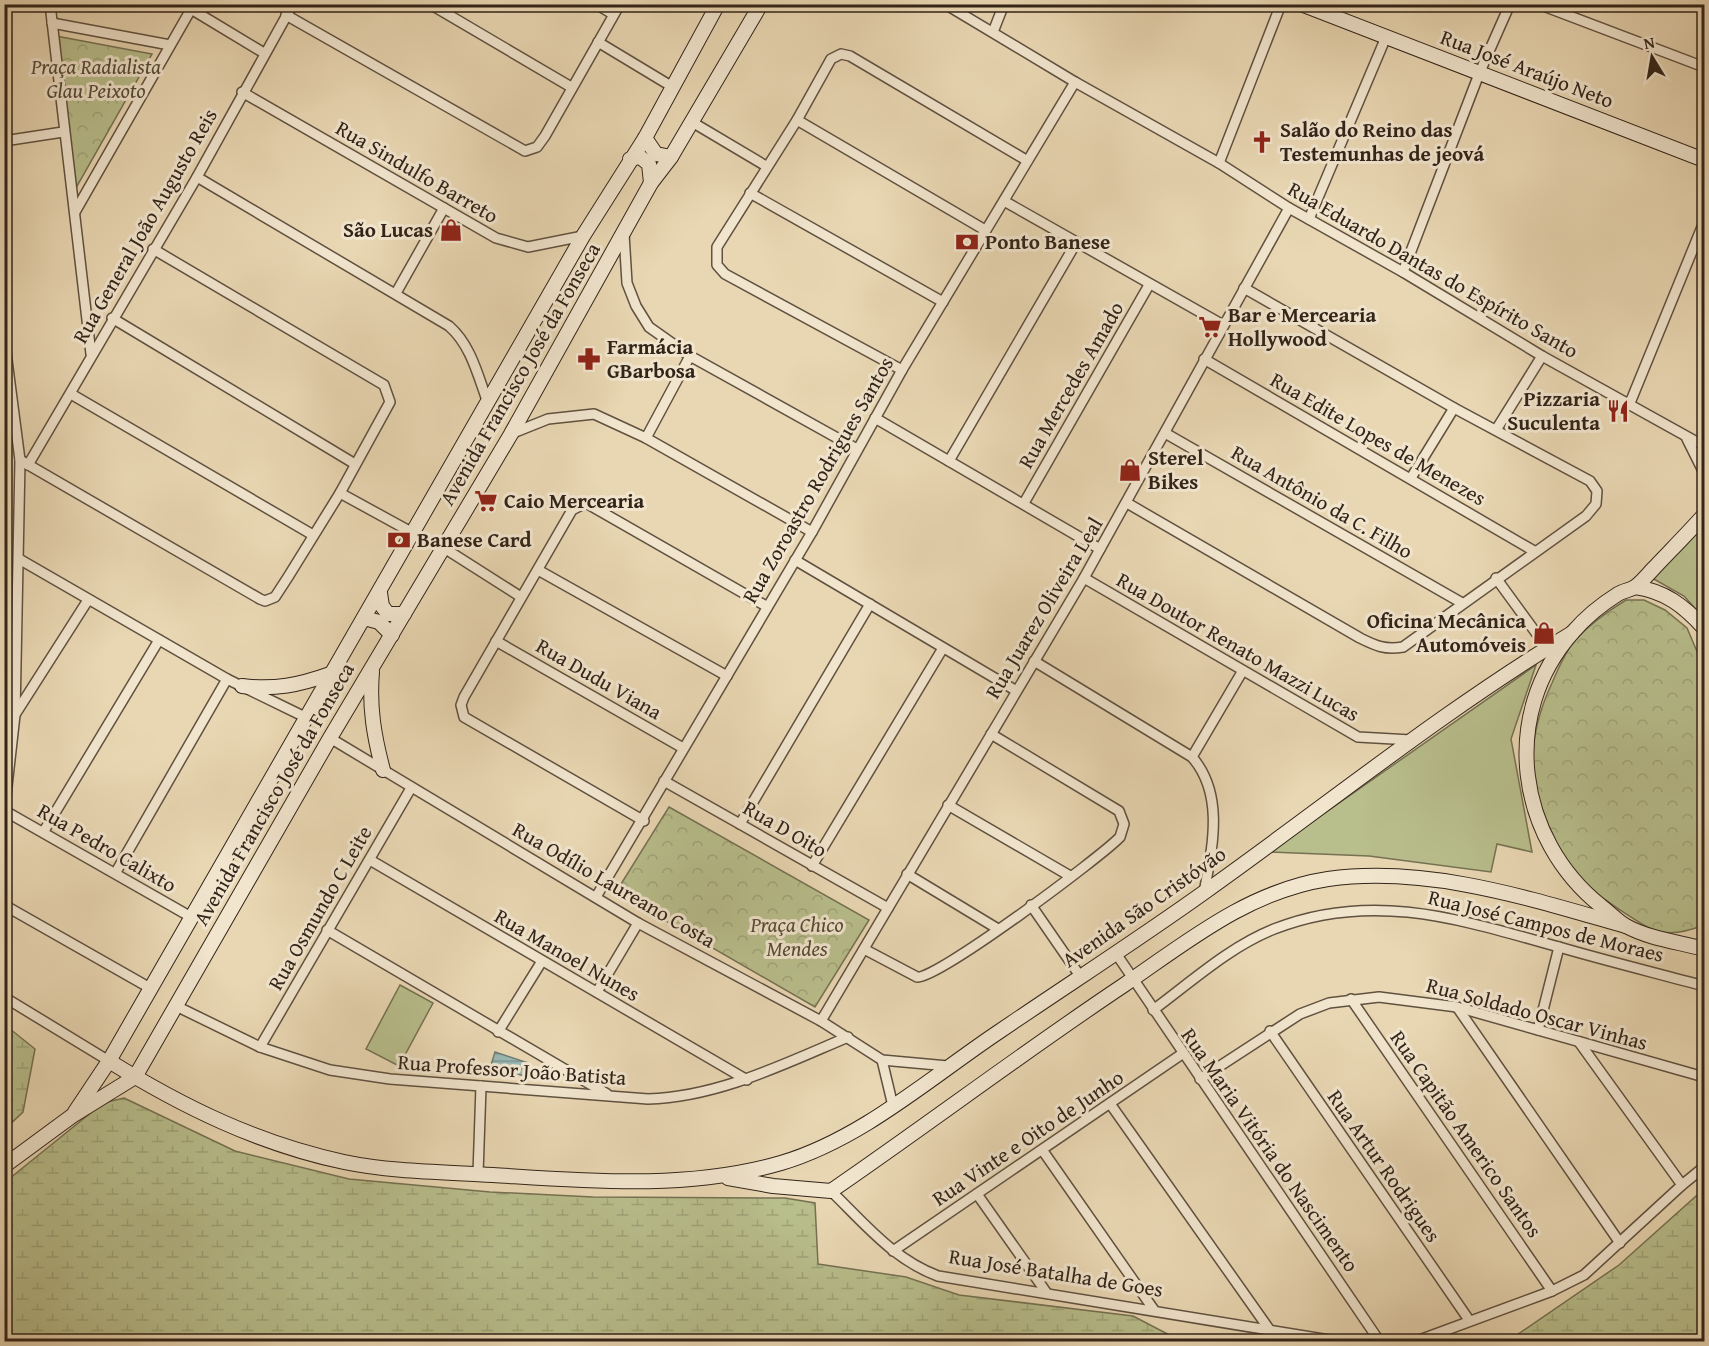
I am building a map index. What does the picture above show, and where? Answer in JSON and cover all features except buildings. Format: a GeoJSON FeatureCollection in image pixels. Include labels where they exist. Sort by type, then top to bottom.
{"type":"FeatureCollection","features":[{"type":"Feature","properties":{"kind":"main road","name":"Avenida Francisco José da Fonseca"},"geometry":{"type":"LineString","coordinates":[[72,1116],[109,1061],[583,236],[645,138],[671,86],[718,4]]}},
{"type":"Feature","properties":{"kind":"main road","name":"Avenida Francisco José da Fonseca"},"geometry":{"type":"LineString","coordinates":[[135,1077],[330,738],[511,434],[651,183],[671,157],[761,4]]}},
{"type":"Feature","properties":{"kind":"main road","name":"Rua José Araújo Neto"},"geometry":{"type":"LineString","coordinates":[[1301,4],[1704,159]]}},
{"type":"Feature","properties":{"kind":"main road"},"geometry":{"type":"LineString","coordinates":[[645,138],[656,154],[671,157]]}},
{"type":"Feature","properties":{"kind":"main road"},"geometry":{"type":"LineString","coordinates":[[630,159],[640,157],[650,164],[651,183]]}},
{"type":"Feature","properties":{"kind":"main road"},"geometry":{"type":"LineString","coordinates":[[1626,926],[1593,900],[1565,870],[1547,841],[1530,793],[1526,753],[1534,704],[1544,679],[1572,633],[1605,603],[1635,587],[1704,515]]}},
{"type":"Feature","properties":{"kind":"main road"},"geometry":{"type":"LineString","coordinates":[[1635,587],[1665,594],[1684,607],[1704,628]]}},
{"type":"Feature","properties":{"kind":"main road"},"geometry":{"type":"LineString","coordinates":[[380,592],[382,606],[388,614],[404,614]]}},
{"type":"Feature","properties":{"kind":"main road"},"geometry":{"type":"LineString","coordinates":[[364,618],[379,622],[392,635]]}},
{"type":"Feature","properties":{"kind":"main road","name":"Avenida São Cristóvão"},"geometry":{"type":"LineString","coordinates":[[720,1177],[782,1163],[831,1143],[893,1106],[1204,892],[1414,740],[1572,633]]}},
{"type":"Feature","properties":{"kind":"main road"},"geometry":{"type":"LineString","coordinates":[[373,666],[369,699],[372,727],[383,770]]}},
{"type":"Feature","properties":{"kind":"main road"},"geometry":{"type":"LineString","coordinates":[[242,686],[277,689],[298,685],[330,674]]}},
{"type":"Feature","properties":{"kind":"main road"},"geometry":{"type":"LineString","coordinates":[[109,1061],[188,1108],[223,1124],[306,1153],[372,1166],[609,1182],[720,1177],[800,1189],[831,1191],[1133,979],[1239,908],[1291,888],[1328,879],[1371,876],[1434,880],[1522,897],[1704,949]]}},
{"type":"Feature","properties":{"kind":"main road"},"geometry":{"type":"LineString","coordinates":[[1687,944],[1704,938]]}},
{"type":"Feature","properties":{"kind":"main road"},"geometry":{"type":"LineString","coordinates":[[4,1166],[72,1116],[135,1077]]}},
{"type":"Feature","properties":{"kind":"main road"},"geometry":{"type":"LineString","coordinates":[[782,1163],[782,1175],[800,1189]]}},
{"type":"Feature","properties":{"kind":"street"},"geometry":{"type":"LineString","coordinates":[[50,4],[63,132],[92,354]]}},
{"type":"Feature","properties":{"kind":"street","name":"Rua General João Augusto Reis"},"geometry":{"type":"LineString","coordinates":[[24,462],[71,394],[112,318],[197,177],[292,4]]}},
{"type":"Feature","properties":{"kind":"street"},"geometry":{"type":"LineString","coordinates":[[430,4],[572,87]]}},
{"type":"Feature","properties":{"kind":"street"},"geometry":{"type":"LineString","coordinates":[[596,4],[613,14]]}},
{"type":"Feature","properties":{"kind":"street"},"geometry":{"type":"LineString","coordinates":[[286,15],[525,151],[537,147],[545,136],[620,4]]}},
{"type":"Feature","properties":{"kind":"street","name":"Rua Eduardo Dantas do Espírito Santo"},"geometry":{"type":"LineString","coordinates":[[945,4],[1075,82],[1219,163],[1289,208],[1403,272],[1542,356],[1630,403],[1687,439],[1704,446]]}},
{"type":"Feature","properties":{"kind":"street"},"geometry":{"type":"LineString","coordinates":[[993,32],[1004,4]]}},
{"type":"Feature","properties":{"kind":"street"},"geometry":{"type":"LineString","coordinates":[[1219,163],[1281,4]]}},
{"type":"Feature","properties":{"kind":"street"},"geometry":{"type":"LineString","coordinates":[[1403,272],[1479,74],[1510,4]]}},
{"type":"Feature","properties":{"kind":"street"},"geometry":{"type":"LineString","coordinates":[[1538,4],[1704,67]]}},
{"type":"Feature","properties":{"kind":"street"},"geometry":{"type":"LineString","coordinates":[[75,212],[193,7],[264,53]]}},
{"type":"Feature","properties":{"kind":"street"},"geometry":{"type":"LineString","coordinates":[[52,23],[170,45]]}},
{"type":"Feature","properties":{"kind":"street"},"geometry":{"type":"LineString","coordinates":[[1309,219],[1386,37]]}},
{"type":"Feature","properties":{"kind":"street"},"geometry":{"type":"LineString","coordinates":[[598,42],[671,86]]}},
{"type":"Feature","properties":{"kind":"street"},"geometry":{"type":"LineString","coordinates":[[902,370],[721,271],[716,259],[717,247],[797,120],[831,59],[845,54],[1026,160]]}},
{"type":"Feature","properties":{"kind":"street","name":"Rua Zoroastro Rodrigues Santos"},"geometry":{"type":"LineString","coordinates":[[596,897],[644,821],[683,748],[812,532],[902,370],[1004,201],[1026,160],[1075,82]]}},
{"type":"Feature","properties":{"kind":"street","name":"Rua Sindulfo Barreto"},"geometry":{"type":"LineString","coordinates":[[242,92],[496,238],[517,246],[528,247],[583,236]]}},
{"type":"Feature","properties":{"kind":"street"},"geometry":{"type":"LineString","coordinates":[[797,120],[985,230]]}},
{"type":"Feature","properties":{"kind":"street"},"geometry":{"type":"LineString","coordinates":[[692,122],[766,166]]}},
{"type":"Feature","properties":{"kind":"street"},"geometry":{"type":"LineString","coordinates":[[4,141],[63,132]]}},
{"type":"Feature","properties":{"kind":"street"},"geometry":{"type":"LineString","coordinates":[[197,177],[396,293],[456,332],[472,359],[488,403]]}},
{"type":"Feature","properties":{"kind":"street"},"geometry":{"type":"LineString","coordinates":[[750,193],[943,303]]}},
{"type":"Feature","properties":{"kind":"street"},"geometry":{"type":"LineString","coordinates":[[1004,201],[1223,326]]}},
{"type":"Feature","properties":{"kind":"street"},"geometry":{"type":"LineString","coordinates":[[396,293],[444,208]]}},
{"type":"Feature","properties":{"kind":"street","name":"Rua Juarez Oliveira Leal"},"geometry":{"type":"LineString","coordinates":[[820,1021],[1015,690],[1084,578],[1289,208]]}},
{"type":"Feature","properties":{"kind":"street"},"geometry":{"type":"LineString","coordinates":[[1630,403],[1704,222]]}},
{"type":"Feature","properties":{"kind":"street"},"geometry":{"type":"LineString","coordinates":[[624,234],[626,276],[641,315],[649,327],[690,356],[857,449]]}},
{"type":"Feature","properties":{"kind":"street"},"geometry":{"type":"LineString","coordinates":[[949,461],[1076,243]]}},
{"type":"Feature","properties":{"kind":"street"},"geometry":{"type":"LineString","coordinates":[[24,462],[264,601],[275,597],[340,493],[390,402],[387,388],[153,249]]}},
{"type":"Feature","properties":{"kind":"street","name":"Rua Mercedes Amado"},"geometry":{"type":"LineString","coordinates":[[1024,503],[1149,285]]}},
{"type":"Feature","properties":{"kind":"street"},"geometry":{"type":"LineString","coordinates":[[1127,502],[1382,649],[1403,647],[1496,578],[1586,516],[1596,504],[1597,491],[1590,481],[1454,408],[1244,288]]}},
{"type":"Feature","properties":{"kind":"street"},"geometry":{"type":"LineString","coordinates":[[112,318],[355,464]]}},
{"type":"Feature","properties":{"kind":"street"},"geometry":{"type":"LineString","coordinates":[[4,337],[24,462],[15,715],[5,812]]}},
{"type":"Feature","properties":{"kind":"street"},"geometry":{"type":"LineString","coordinates":[[646,438],[690,356]]}},
{"type":"Feature","properties":{"kind":"street"},"geometry":{"type":"LineString","coordinates":[[1496,430],[1542,356]]}},
{"type":"Feature","properties":{"kind":"street","name":"Rua Edite Lopes de Menezes"},"geometry":{"type":"LineString","coordinates":[[1204,358],[1534,551]]}},
{"type":"Feature","properties":{"kind":"street"},"geometry":{"type":"LineString","coordinates":[[71,394],[312,535]]}},
{"type":"Feature","properties":{"kind":"street"},"geometry":{"type":"LineString","coordinates":[[1411,478],[1454,408]]}},
{"type":"Feature","properties":{"kind":"street"},"geometry":{"type":"LineString","coordinates":[[511,434],[539,421],[589,414],[646,438],[812,532]]}},
{"type":"Feature","properties":{"kind":"street"},"geometry":{"type":"LineString","coordinates":[[875,418],[1100,549]]}},
{"type":"Feature","properties":{"kind":"street","name":"Rua Antônio da C. Filho"},"geometry":{"type":"LineString","coordinates":[[1165,433],[1462,603]]}},
{"type":"Feature","properties":{"kind":"street"},"geometry":{"type":"LineString","coordinates":[[1687,439],[1704,473]]}},
{"type":"Feature","properties":{"kind":"street"},"geometry":{"type":"LineString","coordinates":[[340,493],[413,533]]}},
{"type":"Feature","properties":{"kind":"street"},"geometry":{"type":"LineString","coordinates":[[644,821],[464,717],[461,705],[496,641],[572,510],[586,502],[766,606]]}},
{"type":"Feature","properties":{"kind":"street"},"geometry":{"type":"LineString","coordinates":[[444,548],[521,597]]}},
{"type":"Feature","properties":{"kind":"street"},"geometry":{"type":"LineString","coordinates":[[19,560],[227,679],[307,718]]}},
{"type":"Feature","properties":{"kind":"street"},"geometry":{"type":"LineString","coordinates":[[795,560],[1015,690]]}},
{"type":"Feature","properties":{"kind":"street"},"geometry":{"type":"LineString","coordinates":[[538,570],[727,676]]}},
{"type":"Feature","properties":{"kind":"street","name":"Rua Doutor Renato Mazzi Lucas"},"geometry":{"type":"LineString","coordinates":[[1084,578],[1242,672],[1358,737],[1414,740]]}},
{"type":"Feature","properties":{"kind":"street"},"geometry":{"type":"LineString","coordinates":[[1496,578],[1547,648]]}},
{"type":"Feature","properties":{"kind":"street"},"geometry":{"type":"LineString","coordinates":[[15,715],[88,600]]}},
{"type":"Feature","properties":{"kind":"street"},"geometry":{"type":"LineString","coordinates":[[740,824],[870,604]]}},
{"type":"Feature","properties":{"kind":"street"},"geometry":{"type":"LineString","coordinates":[[44,831],[159,640]]}},
{"type":"Feature","properties":{"kind":"street","name":"Rua Dudu Viana"},"geometry":{"type":"LineString","coordinates":[[496,641],[683,748]]}},
{"type":"Feature","properties":{"kind":"street"},"geometry":{"type":"LineString","coordinates":[[812,866],[942,648]]}},
{"type":"Feature","properties":{"kind":"street"},"geometry":{"type":"LineString","coordinates":[[1034,661],[1192,757],[1201,767],[1213,804],[1212,848],[1204,892]]}},
{"type":"Feature","properties":{"kind":"street"},"geometry":{"type":"LineString","coordinates":[[1192,757],[1242,672]]}},
{"type":"Feature","properties":{"kind":"street"},"geometry":{"type":"LineString","coordinates":[[116,872],[227,679]]}},
{"type":"Feature","properties":{"kind":"street"},"geometry":{"type":"LineString","coordinates":[[864,949],[921,978],[958,957],[998,929],[1120,837],[1124,824],[1119,811],[991,734]]}},
{"type":"Feature","properties":{"kind":"street","name":"Rua Odílio Laureano Costa"},"geometry":{"type":"LineString","coordinates":[[330,738],[638,923],[820,1021],[882,1060]]}},
{"type":"Feature","properties":{"kind":"street","name":"Rua D Oito"},"geometry":{"type":"LineString","coordinates":[[664,781],[888,908]]}},
{"type":"Feature","properties":{"kind":"street","name":"Rua Osmundo C Leite"},"geometry":{"type":"LineString","coordinates":[[260,1047],[411,788]]}},
{"type":"Feature","properties":{"kind":"street"},"geometry":{"type":"LineString","coordinates":[[948,805],[1070,876]]}},
{"type":"Feature","properties":{"kind":"street","name":"Rua Pedro Calixto"},"geometry":{"type":"LineString","coordinates":[[5,812],[44,831],[191,917]]}},
{"type":"Feature","properties":{"kind":"street","name":"Rua Manoel Nunes"},"geometry":{"type":"LineString","coordinates":[[370,860],[747,1080]]}},
{"type":"Feature","properties":{"kind":"street"},"geometry":{"type":"LineString","coordinates":[[907,874],[998,929]]}},
{"type":"Feature","properties":{"kind":"street"},"geometry":{"type":"LineString","coordinates":[[4,905],[150,987]]}},
{"type":"Feature","properties":{"kind":"street"},"geometry":{"type":"LineString","coordinates":[[1031,905],[1080,976]]}},
{"type":"Feature","properties":{"kind":"street","name":"Rua José Campos de Moraes"},"geometry":{"type":"LineString","coordinates":[[1153,1010],[1245,942],[1274,929],[1343,912],[1416,911],[1470,921],[1704,986]]}},
{"type":"Feature","properties":{"kind":"street"},"geometry":{"type":"LineString","coordinates":[[597,992],[638,923]]}},
{"type":"Feature","properties":{"kind":"street"},"geometry":{"type":"LineString","coordinates":[[327,930],[609,1095]]}},
{"type":"Feature","properties":{"kind":"street"},"geometry":{"type":"LineString","coordinates":[[1538,1030],[1559,947]]}},
{"type":"Feature","properties":{"kind":"street","name":"Rua Maria Vitória do Nascimento"},"geometry":{"type":"LineString","coordinates":[[1115,952],[1182,1054],[1380,1341]]}},
{"type":"Feature","properties":{"kind":"street"},"geometry":{"type":"LineString","coordinates":[[498,1032],[542,961]]}},
{"type":"Feature","properties":{"kind":"street"},"geometry":{"type":"LineString","coordinates":[[4,997],[109,1061]]}},
{"type":"Feature","properties":{"kind":"street","name":"Rua Soldado Oscar Vinhas"},"geometry":{"type":"LineString","coordinates":[[1200,1079],[1270,1031],[1300,1014],[1351,999],[1379,997],[1457,1007],[1704,1077]]}},
{"type":"Feature","properties":{"kind":"street","name":"Rua Capitão Americo Santos"},"geometry":{"type":"LineString","coordinates":[[1351,999],[1552,1291]]}},
{"type":"Feature","properties":{"kind":"street","name":"Rua Professor João Batista"},"geometry":{"type":"LineString","coordinates":[[176,1005],[260,1047],[330,1070],[365,1076],[481,1086],[666,1098],[747,1080],[848,1037]]}},
{"type":"Feature","properties":{"kind":"street"},"geometry":{"type":"LineString","coordinates":[[1457,1007],[1620,1244]]}},
{"type":"Feature","properties":{"kind":"street","name":"Rua Artur Rodrigues"},"geometry":{"type":"LineString","coordinates":[[1270,1031],[1469,1320]]}},
{"type":"Feature","properties":{"kind":"street"},"geometry":{"type":"LineString","coordinates":[[1579,1042],[1682,1185]]}},
{"type":"Feature","properties":{"kind":"street","name":"Rua Vinte e Oito de Junho"},"geometry":{"type":"LineString","coordinates":[[893,1251],[1111,1105],[1182,1054]]}},
{"type":"Feature","properties":{"kind":"street"},"geometry":{"type":"LineString","coordinates":[[893,1106],[882,1060],[948,1066]]}},
{"type":"Feature","properties":{"kind":"street"},"geometry":{"type":"LineString","coordinates":[[478,1174],[481,1086]]}},
{"type":"Feature","properties":{"kind":"street"},"geometry":{"type":"LineString","coordinates":[[1111,1105],[1269,1329]]}},
{"type":"Feature","properties":{"kind":"street"},"geometry":{"type":"LineString","coordinates":[[1042,1150],[1154,1310]]}},
{"type":"Feature","properties":{"kind":"street"},"geometry":{"type":"LineString","coordinates":[[1414,1341],[1552,1291],[1584,1275],[1704,1167]]}},
{"type":"Feature","properties":{"kind":"street","name":"Rua José Batalha de Goes"},"geometry":{"type":"LineString","coordinates":[[831,1191],[893,1251],[921,1270],[938,1276],[1342,1341]]}},
{"type":"Feature","properties":{"kind":"street"},"geometry":{"type":"LineString","coordinates":[[977,1194],[1046,1292]]}},
{"type":"Feature","properties":{"kind":"green space","name":"Praça Radialista Glau Peixoto"},"geometry":{"type":"Polygon","coordinates":[[[56,36],[152,54],[73,193],[56,36]]]}},
{"type":"Feature","properties":{"kind":"green space"},"geometry":{"type":"Polygon","coordinates":[[[1704,524],[1704,618],[1684,596],[1652,578],[1704,524]]]}},
{"type":"Feature","properties":{"kind":"green space"},"geometry":{"type":"Polygon","coordinates":[[[1626,600],[1644,600],[1665,610],[1687,628],[1704,668],[1704,925],[1690,930],[1668,933],[1649,928],[1617,908],[1590,887],[1567,863],[1550,837],[1539,809],[1533,779],[1534,748],[1540,716],[1562,660],[1572,643],[1582,633],[1626,600]]]}},
{"type":"Feature","properties":{"kind":"green space"},"geometry":{"type":"Polygon","coordinates":[[[1536,665],[1511,739],[1532,852],[1497,844],[1491,872],[1369,856],[1269,852],[1536,665]]]}},
{"type":"Feature","properties":{"kind":"green space","name":"Praça Chico Mendes"},"geometry":{"type":"Polygon","coordinates":[[[669,807],[869,920],[815,1007],[616,892],[669,807]]]}},
{"type":"Feature","properties":{"kind":"green space"},"geometry":{"type":"Polygon","coordinates":[[[400,985],[433,1003],[399,1066],[366,1049],[400,985]]]}},
{"type":"Feature","properties":{"kind":"green space"},"geometry":{"type":"Polygon","coordinates":[[[5,1025],[35,1049],[23,1112],[5,1129],[5,1025]]]}},
{"type":"Feature","properties":{"kind":"green space"},"geometry":{"type":"Polygon","coordinates":[[[124,1098],[235,1151],[349,1179],[490,1192],[593,1197],[785,1198],[815,1203],[818,1264],[906,1277],[959,1295],[1133,1316],[1181,1341],[5,1341],[4,1183],[103,1103],[124,1098]]]}},
{"type":"Feature","properties":{"kind":"green space"},"geometry":{"type":"Polygon","coordinates":[[[1704,1189],[1704,1341],[1508,1341],[1619,1265],[1704,1189]]]}},
{"type":"Feature","properties":{"kind":"water"},"geometry":{"type":"Polygon","coordinates":[[[495,1052],[528,1063],[524,1076],[491,1065],[495,1052]]]}},
{"type":"Feature","properties":{"kind":"place","name":"Salão do Reino das Testemunhas de jeová"},"geometry":{"type":"Point","coordinates":[1262,142]}},
{"type":"Feature","properties":{"kind":"place","name":"São Lucas"},"geometry":{"type":"Point","coordinates":[451,230]}},
{"type":"Feature","properties":{"kind":"place","name":"Ponto Banese"},"geometry":{"type":"Point","coordinates":[967,242]}},
{"type":"Feature","properties":{"kind":"place","name":"Bar e Mercearia Hollywood"},"geometry":{"type":"Point","coordinates":[1210,327]}},
{"type":"Feature","properties":{"kind":"place","name":"Farmácia GBarbosa"},"geometry":{"type":"Point","coordinates":[589,359]}},
{"type":"Feature","properties":{"kind":"place","name":"Pizzaria Suculenta"},"geometry":{"type":"Point","coordinates":[1618,411]}},
{"type":"Feature","properties":{"kind":"place","name":"Sterel Bikes"},"geometry":{"type":"Point","coordinates":[1130,470]}},
{"type":"Feature","properties":{"kind":"place","name":"Caio Mercearia"},"geometry":{"type":"Point","coordinates":[486,501]}},
{"type":"Feature","properties":{"kind":"place","name":"Banese Card"},"geometry":{"type":"Point","coordinates":[399,540]}},
{"type":"Feature","properties":{"kind":"place","name":"Oficina Mecânica Automóveis"},"geometry":{"type":"Point","coordinates":[1544,633]}}]}
